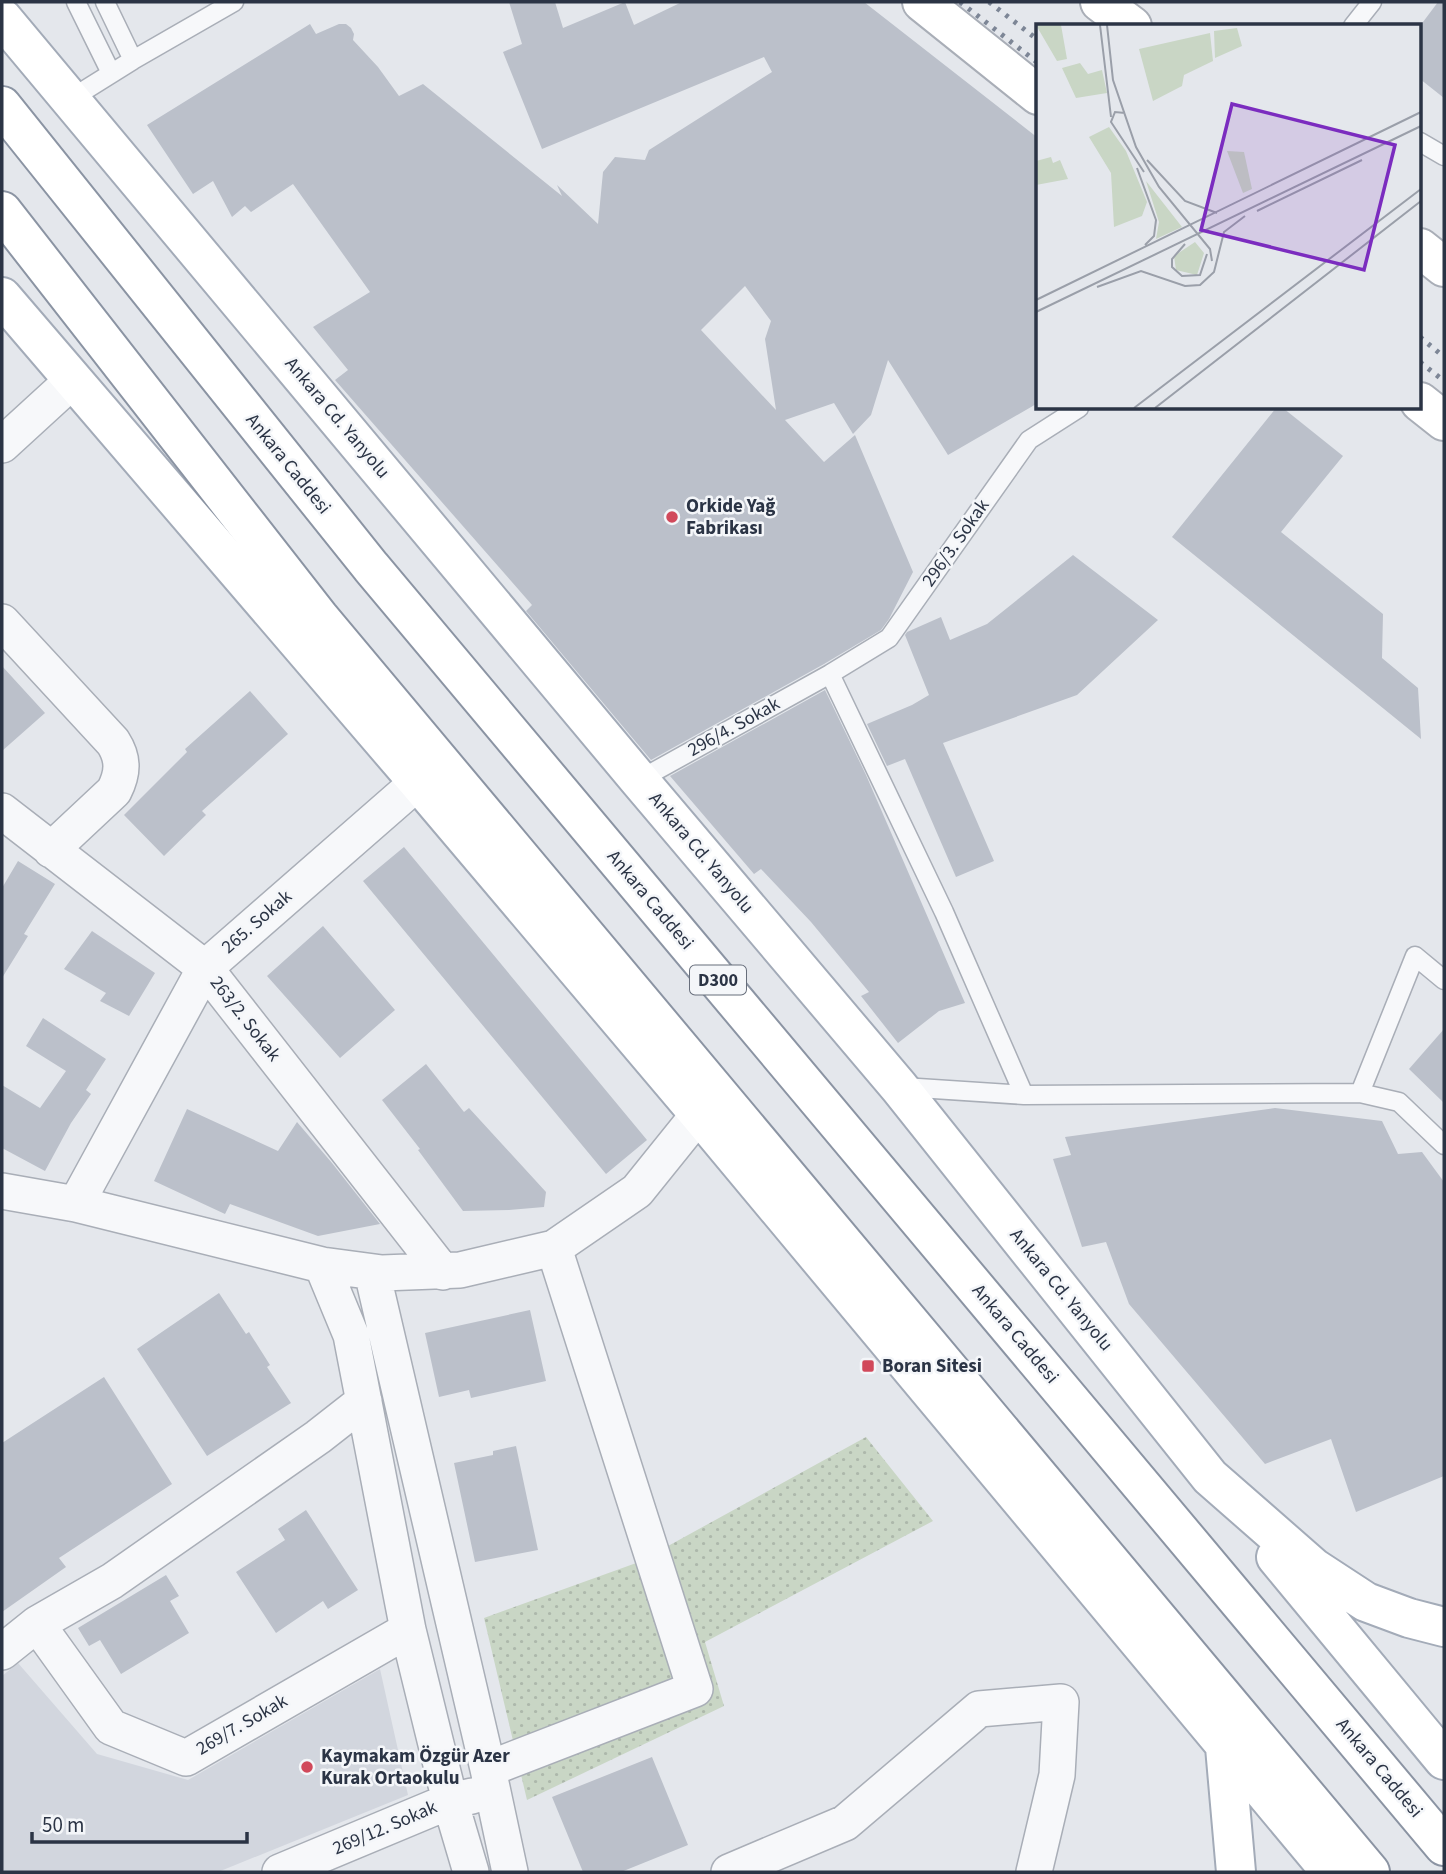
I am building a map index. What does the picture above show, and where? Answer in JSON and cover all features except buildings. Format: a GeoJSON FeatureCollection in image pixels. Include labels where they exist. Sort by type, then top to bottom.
{"type":"FeatureCollection","features":[{"type":"Feature","properties":{"kind":"main road"},"geometry":{"type":"LineString","coordinates":[[922,2],[1036,93]]}},
{"type":"Feature","properties":{"kind":"main road"},"geometry":{"type":"LineString","coordinates":[[1100,2],[1129,24]]}},
{"type":"Feature","properties":{"kind":"main road","name":"Ankara Cd. Yanyolu"},"geometry":{"type":"LineString","coordinates":[[2,18],[899,1087],[1210,1477],[1314,1568],[1366,1602],[1409,1618],[1444,1627]]}},
{"type":"Feature","properties":{"kind":"main road","name":"Ankara Caddesi"},"geometry":{"type":"LineString","coordinates":[[2,106],[370,567],[1444,1846]]}},
{"type":"Feature","properties":{"kind":"main road"},"geometry":{"type":"LineString","coordinates":[[2,211],[319,617],[1370,1872]]}},
{"type":"Feature","properties":{"kind":"main road"},"geometry":{"type":"LineString","coordinates":[[1422,250],[1444,267]]}},
{"type":"Feature","properties":{"kind":"main road"},"geometry":{"type":"LineString","coordinates":[[2,297],[699,1114],[1331,1872]]}},
{"type":"Feature","properties":{"kind":"main road"},"geometry":{"type":"LineString","coordinates":[[1422,404],[1444,421]]}},
{"type":"Feature","properties":{"kind":"main road"},"geometry":{"type":"LineString","coordinates":[[1210,1477],[1444,1760]]}},
{"type":"Feature","properties":{"kind":"main road"},"geometry":{"type":"LineString","coordinates":[[1225,1746],[1236,1872]]}},
{"type":"Feature","properties":{"kind":"street"},"geometry":{"type":"LineString","coordinates":[[2,445],[73,380]]}},
{"type":"Feature","properties":{"kind":"street"},"geometry":{"type":"LineString","coordinates":[[2,622],[113,742],[121,759],[122,769],[114,791],[51,850]]}},
{"type":"Feature","properties":{"kind":"street","name":"265. Sokak"},"geometry":{"type":"LineString","coordinates":[[76,1204],[205,968],[418,782]]}},
{"type":"Feature","properties":{"kind":"street","name":"263/2. Sokak"},"geometry":{"type":"LineString","coordinates":[[3,816],[205,968],[443,1272]]}},
{"type":"Feature","properties":{"kind":"street"},"geometry":{"type":"LineString","coordinates":[[2,1191],[76,1204],[322,1265],[372,1272],[443,1272],[554,1248],[637,1191],[699,1114]]}},
{"type":"Feature","properties":{"kind":"street","name":"269/12. Sokak"},"geometry":{"type":"LineString","coordinates":[[280,1872],[450,1801],[490,1780],[695,1689],[554,1248]]}},
{"type":"Feature","properties":{"kind":"street"},"geometry":{"type":"LineString","coordinates":[[322,1265],[351,1335],[408,1630],[450,1801],[471,1872]]}},
{"type":"Feature","properties":{"kind":"street"},"geometry":{"type":"LineString","coordinates":[[372,1272],[510,1872]]}},
{"type":"Feature","properties":{"kind":"street"},"geometry":{"type":"LineString","coordinates":[[2,1652],[37,1624],[112,1581],[318,1437],[364,1401]]}},
{"type":"Feature","properties":{"kind":"street","name":"269/7. Sokak"},"geometry":{"type":"LineString","coordinates":[[37,1624],[111,1727],[187,1758],[408,1630]]}},
{"type":"Feature","properties":{"kind":"street"},"geometry":{"type":"LineString","coordinates":[[729,1872],[845,1824],[979,1709],[1061,1702],[1057,1774],[1034,1872]]}},
{"type":"Feature","properties":{"kind":"lane"},"geometry":{"type":"LineString","coordinates":[[76,2],[111,74]]}},
{"type":"Feature","properties":{"kind":"lane"},"geometry":{"type":"LineString","coordinates":[[105,2],[133,60]]}},
{"type":"Feature","properties":{"kind":"lane"},"geometry":{"type":"LineString","coordinates":[[69,100],[234,2]]}},
{"type":"Feature","properties":{"kind":"lane"},"geometry":{"type":"LineString","coordinates":[[1355,24],[1372,2]]}},
{"type":"Feature","properties":{"kind":"lane"},"geometry":{"type":"LineString","coordinates":[[1422,143],[1444,156]]}},
{"type":"Feature","properties":{"kind":"lane","name":"296/3. Sokak"},"geometry":{"type":"LineString","coordinates":[[830,674],[889,638],[1029,440],[1076,410]]}},
{"type":"Feature","properties":{"kind":"lane"},"geometry":{"type":"LineString","coordinates":[[830,674],[944,912],[1024,1095]]}},
{"type":"Feature","properties":{"kind":"lane","name":"296/4. Sokak"},"geometry":{"type":"LineString","coordinates":[[639,780],[830,674]]}},
{"type":"Feature","properties":{"kind":"lane"},"geometry":{"type":"LineString","coordinates":[[1360,1093],[1415,956],[1444,980]]}},
{"type":"Feature","properties":{"kind":"lane"},"geometry":{"type":"LineString","coordinates":[[899,1087],[1024,1095],[1360,1093],[1399,1102],[1444,1145]]}},
{"type":"Feature","properties":{"kind":"shaded area","name":"Kaymakam Özgür Azer Kurak Ortaokulu"},"geometry":{"type":"Polygon","coordinates":[[[18,1663],[97,1754],[188,1780],[380,1669],[408,1795],[218,1872],[2,1872],[2,1676],[18,1663]]]}},
{"type":"Feature","properties":{"kind":"green space"},"geometry":{"type":"Polygon","coordinates":[[[866,1437],[933,1521],[705,1642],[724,1706],[527,1800],[484,1618],[639,1562],[866,1437]]]}},
{"type":"Feature","properties":{"kind":"railway"},"geometry":{"type":"LineString","coordinates":[[960,2],[1036,61]]}},
{"type":"Feature","properties":{"kind":"railway"},"geometry":{"type":"LineString","coordinates":[[989,2],[1036,38]]}},
{"type":"Feature","properties":{"kind":"railway"},"geometry":{"type":"LineString","coordinates":[[1422,339],[1444,357]]}},
{"type":"Feature","properties":{"kind":"railway"},"geometry":{"type":"LineString","coordinates":[[1422,364],[1444,381]]}},
{"type":"Feature","properties":{"kind":"place","name":"Orkide Yağ Fabrikası"},"geometry":{"type":"Point","coordinates":[672,517]}},
{"type":"Feature","properties":{"kind":"place","name":"Boran Sitesi"},"geometry":{"type":"Point","coordinates":[868,1366]}},
{"type":"Feature","properties":{"kind":"place","name":"Kaymakam Özgür Azer Kurak Ortaokulu"},"geometry":{"type":"Point","coordinates":[307,1767]}}]}
